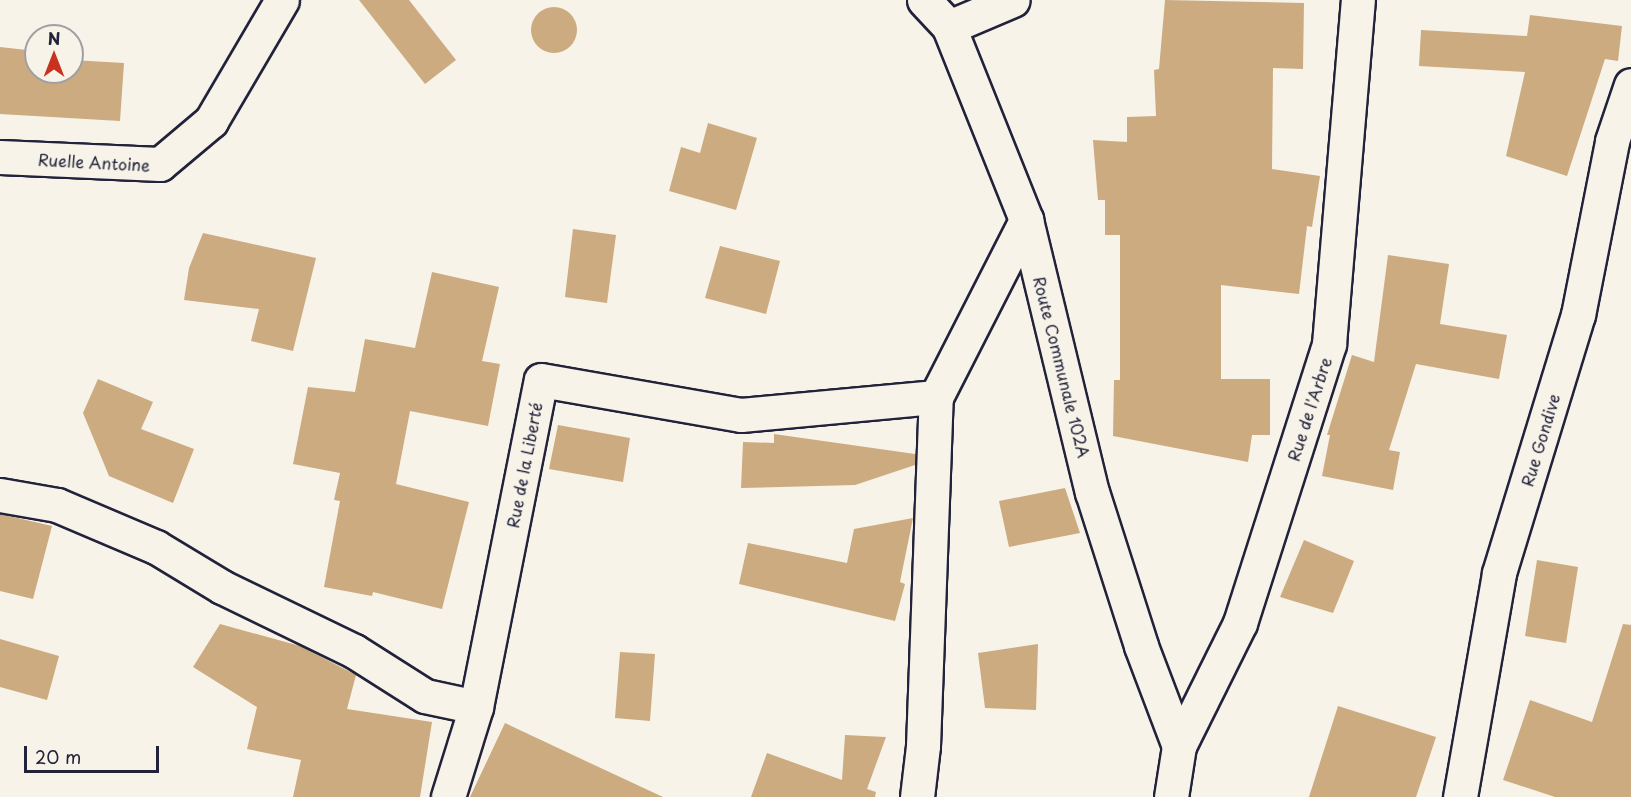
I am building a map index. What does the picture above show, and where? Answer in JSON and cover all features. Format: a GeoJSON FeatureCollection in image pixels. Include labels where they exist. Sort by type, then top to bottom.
{"type":"FeatureCollection","features":[{"type":"Feature","properties":{"kind":"street","name":"Ruelle Antoine"},"geometry":{"type":"LineString","coordinates":[[0,157],[160,164],[211,121],[282,0]]}},
{"type":"Feature","properties":{"kind":"street","name":"Route Communale 102A"},"geometry":{"type":"LineString","coordinates":[[924,0],[949,27],[1026,220],[1092,492],[1142,646],[1179,746]]}},
{"type":"Feature","properties":{"kind":"street"},"geometry":{"type":"LineString","coordinates":[[949,27],[1013,0]]}},
{"type":"Feature","properties":{"kind":"street","name":"Rue de l'Arbre"},"geometry":{"type":"LineString","coordinates":[[1171,797],[1179,746],[1240,623],[1329,344],[1358,0]]}},
{"type":"Feature","properties":{"kind":"street","name":"Rue Gondive"},"geometry":{"type":"LineString","coordinates":[[1460,797],[1499,573],[1578,315],[1612,141],[1631,85]]}},
{"type":"Feature","properties":{"kind":"street"},"geometry":{"type":"LineString","coordinates":[[917,797],[923,746],[936,397],[1026,220]]}},
{"type":"Feature","properties":{"kind":"street","name":"Rue de la Liberté"},"geometry":{"type":"LineString","coordinates":[[448,797],[476,707],[541,380],[741,415],[936,397]]}},
{"type":"Feature","properties":{"kind":"street"},"geometry":{"type":"LineString","coordinates":[[0,495],[57,505],[156,547],[222,587],[354,651],[425,696],[476,707]]}},
{"type":"Feature","properties":{"kind":"building"},"geometry":{"type":"Polygon","coordinates":[[[359,0],[409,0],[456,60],[425,84],[359,0]]]}},
{"type":"Feature","properties":{"kind":"building"},"geometry":{"type":"Polygon","coordinates":[[[1165,0],[1304,3],[1303,69],[1273,68],[1272,169],[1320,176],[1312,227],[1307,226],[1299,294],[1221,285],[1221,379],[1270,379],[1270,435],[1252,435],[1248,462],[1113,436],[1114,380],[1120,380],[1120,235],[1105,235],[1105,200],[1098,200],[1093,140],[1127,142],[1127,117],[1156,116],[1154,70],[1159,69],[1165,0]]]}},
{"type":"Feature","properties":{"kind":"building"},"geometry":{"type":"Polygon","coordinates":[[[559,7],[571,13],[576,21],[576,39],[571,47],[563,52],[549,53],[541,50],[534,43],[531,25],[534,17],[541,10],[559,7]]]}},
{"type":"Feature","properties":{"kind":"building"},"geometry":{"type":"Polygon","coordinates":[[[1530,15],[1622,26],[1618,61],[1605,59],[1567,176],[1506,156],[1525,72],[1419,66],[1421,30],[1527,36],[1530,15]]]}},
{"type":"Feature","properties":{"kind":"building"},"geometry":{"type":"Polygon","coordinates":[[[0,47],[24,50],[24,84],[84,84],[84,61],[124,63],[120,121],[0,114],[0,47]]]}},
{"type":"Feature","properties":{"kind":"building"},"geometry":{"type":"Polygon","coordinates":[[[708,123],[757,138],[736,210],[669,191],[681,147],[700,153],[708,123]]]}},
{"type":"Feature","properties":{"kind":"building"},"geometry":{"type":"Polygon","coordinates":[[[573,229],[616,235],[607,303],[565,297],[573,229]]]}},
{"type":"Feature","properties":{"kind":"building"},"geometry":{"type":"Polygon","coordinates":[[[203,233],[316,258],[293,351],[251,341],[259,309],[184,300],[189,268],[203,233]]]}},
{"type":"Feature","properties":{"kind":"building"},"geometry":{"type":"Polygon","coordinates":[[[720,246],[780,261],[766,314],[705,298],[720,246]]]}},
{"type":"Feature","properties":{"kind":"building"},"geometry":{"type":"Polygon","coordinates":[[[1388,255],[1449,264],[1440,324],[1507,335],[1499,379],[1416,364],[1389,450],[1400,452],[1393,490],[1322,476],[1330,435],[1327,435],[1352,355],[1374,362],[1388,255]]]}},
{"type":"Feature","properties":{"kind":"building"},"geometry":{"type":"Polygon","coordinates":[[[432,272],[499,287],[482,361],[500,364],[488,426],[410,411],[396,484],[469,502],[442,609],[373,592],[372,596],[324,587],[340,501],[334,500],[340,473],[293,464],[308,387],[355,392],[365,339],[415,348],[432,272]]]}},
{"type":"Feature","properties":{"kind":"building"},"geometry":{"type":"Polygon","coordinates":[[[98,379],[153,402],[141,429],[194,449],[173,503],[109,476],[83,413],[98,379]]]}},
{"type":"Feature","properties":{"kind":"building"},"geometry":{"type":"Polygon","coordinates":[[[558,425],[630,438],[623,482],[549,469],[558,425]]]}},
{"type":"Feature","properties":{"kind":"building"},"geometry":{"type":"Polygon","coordinates":[[[774,434],[915,454],[915,465],[855,485],[741,488],[743,442],[774,443],[774,434]]]}},
{"type":"Feature","properties":{"kind":"building"},"geometry":{"type":"Polygon","coordinates":[[[1065,488],[1080,533],[1009,547],[999,501],[1065,488]]]}},
{"type":"Feature","properties":{"kind":"building"},"geometry":{"type":"Polygon","coordinates":[[[0,514],[52,526],[33,599],[0,591],[0,514]]]}},
{"type":"Feature","properties":{"kind":"building"},"geometry":{"type":"Polygon","coordinates":[[[913,518],[900,582],[905,584],[895,621],[739,584],[748,543],[847,563],[854,529],[913,518]]]}},
{"type":"Feature","properties":{"kind":"building"},"geometry":{"type":"Polygon","coordinates":[[[1304,540],[1354,561],[1333,613],[1280,597],[1304,540]]]}},
{"type":"Feature","properties":{"kind":"building"},"geometry":{"type":"Polygon","coordinates":[[[1537,560],[1578,567],[1566,643],[1525,636],[1537,560]]]}},
{"type":"Feature","properties":{"kind":"building"},"geometry":{"type":"Polygon","coordinates":[[[220,624],[300,646],[356,675],[347,709],[432,722],[420,797],[293,797],[301,760],[247,749],[257,707],[193,667],[220,624]]]}},
{"type":"Feature","properties":{"kind":"building"},"geometry":{"type":"Polygon","coordinates":[[[1623,624],[1631,625],[1631,797],[1555,797],[1503,780],[1530,700],[1592,722],[1623,624]]]}},
{"type":"Feature","properties":{"kind":"building"},"geometry":{"type":"Polygon","coordinates":[[[0,639],[59,656],[47,700],[0,687],[0,639]]]}},
{"type":"Feature","properties":{"kind":"building"},"geometry":{"type":"Polygon","coordinates":[[[1038,644],[1036,710],[985,708],[978,653],[1038,644]]]}},
{"type":"Feature","properties":{"kind":"building"},"geometry":{"type":"Polygon","coordinates":[[[620,652],[655,654],[650,721],[615,718],[620,652]]]}},
{"type":"Feature","properties":{"kind":"building"},"geometry":{"type":"Polygon","coordinates":[[[1338,706],[1436,737],[1416,797],[1309,797],[1338,706]]]}},
{"type":"Feature","properties":{"kind":"building"},"geometry":{"type":"Polygon","coordinates":[[[505,723],[590,763],[663,797],[470,797],[505,723]]]}},
{"type":"Feature","properties":{"kind":"building"},"geometry":{"type":"Polygon","coordinates":[[[845,735],[886,737],[867,789],[876,792],[875,797],[751,797],[767,753],[842,780],[845,735]]]}}]}
